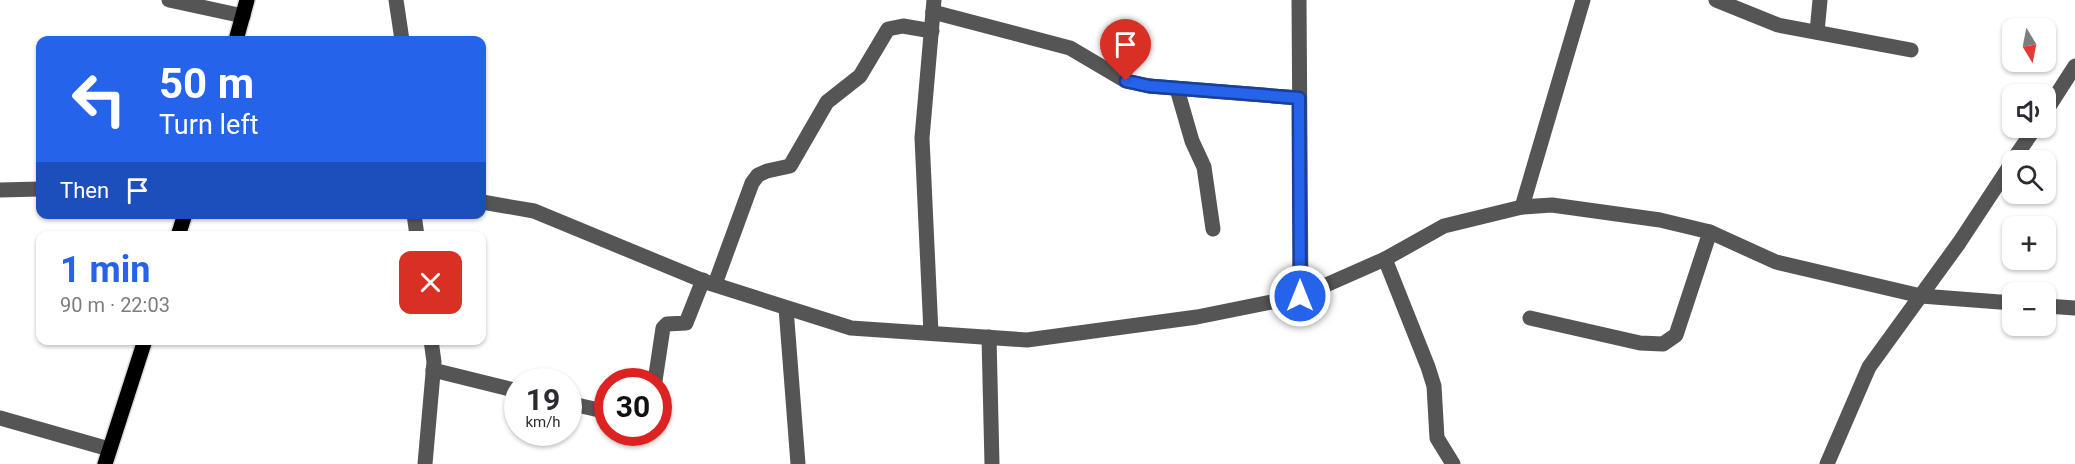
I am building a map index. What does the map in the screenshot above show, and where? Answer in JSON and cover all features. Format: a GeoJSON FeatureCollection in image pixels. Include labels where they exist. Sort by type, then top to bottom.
{"type":"FeatureCollection","features":[{"type":"Feature","properties":{"kind":"main road"},"geometry":{"type":"LineString","coordinates":[[237,36],[247,0]]}},
{"type":"Feature","properties":{"kind":"main road"},"geometry":{"type":"LineString","coordinates":[[107,457],[143,345]]}},
{"type":"Feature","properties":{"kind":"street"},"geometry":{"type":"LineString","coordinates":[[169,0],[243,16]]}},
{"type":"Feature","properties":{"kind":"street"},"geometry":{"type":"LineString","coordinates":[[396,0],[401,36]]}},
{"type":"Feature","properties":{"kind":"street"},"geometry":{"type":"LineString","coordinates":[[1299,0],[1300,296]]}},
{"type":"Feature","properties":{"kind":"street"},"geometry":{"type":"LineString","coordinates":[[1522,207],[1583,0]]}},
{"type":"Feature","properties":{"kind":"street"},"geometry":{"type":"LineString","coordinates":[[1716,0],[1778,25],[1911,50]]}},
{"type":"Feature","properties":{"kind":"street"},"geometry":{"type":"LineString","coordinates":[[1817,32],[1820,0]]}},
{"type":"Feature","properties":{"kind":"street"},"geometry":{"type":"LineString","coordinates":[[931,333],[922,138],[934,6],[1070,48],[1126,81],[1177,89],[1299,98]]}},
{"type":"Feature","properties":{"kind":"street"},"geometry":{"type":"LineString","coordinates":[[657,368],[663,328],[667,324],[686,323],[709,282],[752,183],[758,175],[790,166],[827,102],[860,76],[888,29],[903,26],[932,32]]}},
{"type":"Feature","properties":{"kind":"street"},"geometry":{"type":"LineString","coordinates":[[2056,95],[2075,66]]}},
{"type":"Feature","properties":{"kind":"street"},"geometry":{"type":"LineString","coordinates":[[1177,89],[1192,141],[1204,166],[1213,229]]}},
{"type":"Feature","properties":{"kind":"street"},"geometry":{"type":"LineString","coordinates":[[1827,464],[1869,367],[1921,296],[2002,177]]}},
{"type":"Feature","properties":{"kind":"street"},"geometry":{"type":"LineString","coordinates":[[0,190],[36,189]]}},
{"type":"Feature","properties":{"kind":"street"},"geometry":{"type":"LineString","coordinates":[[486,203],[534,212],[709,282],[851,328],[1027,340],[1197,317],[1300,296],[1385,259],[1444,226],[1522,207],[1552,205],[1660,220],[1710,231],[1776,262],[1921,296],[2002,302]]}},
{"type":"Feature","properties":{"kind":"street"},"geometry":{"type":"LineString","coordinates":[[1530,318],[1640,343],[1663,344],[1676,335],[1710,231]]}},
{"type":"Feature","properties":{"kind":"street"},"geometry":{"type":"LineString","coordinates":[[1385,259],[1434,386],[1437,438],[1453,464]]}},
{"type":"Feature","properties":{"kind":"street"},"geometry":{"type":"LineString","coordinates":[[2056,307],[2075,308]]}},
{"type":"Feature","properties":{"kind":"street"},"geometry":{"type":"LineString","coordinates":[[786,308],[798,464]]}},
{"type":"Feature","properties":{"kind":"street"},"geometry":{"type":"LineString","coordinates":[[989,337],[992,464]]}},
{"type":"Feature","properties":{"kind":"street"},"geometry":{"type":"LineString","coordinates":[[425,464],[433,370],[431,345]]}},
{"type":"Feature","properties":{"kind":"street"},"geometry":{"type":"LineString","coordinates":[[433,370],[504,388]]}},
{"type":"Feature","properties":{"kind":"street"},"geometry":{"type":"LineString","coordinates":[[0,418],[107,457]]}},
{"type":"Feature","properties":{"kind":"route"},"geometry":{"type":"LineString","coordinates":[[1126,81],[1149,86],[1299,98],[1300,296]]}}]}
